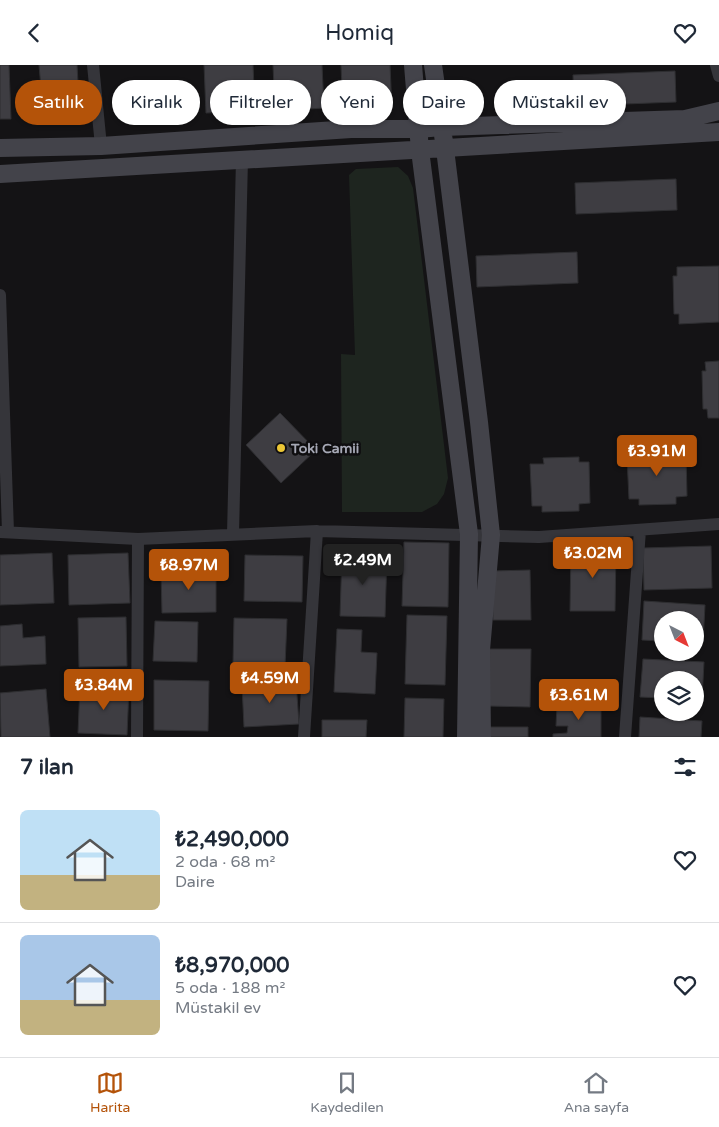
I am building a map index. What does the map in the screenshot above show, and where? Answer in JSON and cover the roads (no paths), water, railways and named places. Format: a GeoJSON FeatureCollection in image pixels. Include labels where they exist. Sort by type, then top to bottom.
{"type":"FeatureCollection","features":[{"type":"Feature","properties":{"kind":"street"},"geometry":{"type":"LineString","coordinates":[[93,65],[101,146]]}},
{"type":"Feature","properties":{"kind":"street"},"geometry":{"type":"LineString","coordinates":[[412,65],[420,151],[469,534],[466,737]]}},
{"type":"Feature","properties":{"kind":"street"},"geometry":{"type":"LineString","coordinates":[[433,65],[479,422],[491,535],[481,650],[482,737]]}},
{"type":"Feature","properties":{"kind":"street"},"geometry":{"type":"LineString","coordinates":[[716,65],[719,76]]}},
{"type":"Feature","properties":{"kind":"street"},"geometry":{"type":"LineString","coordinates":[[0,148],[101,146],[351,129],[418,129],[685,119],[719,111]]}},
{"type":"Feature","properties":{"kind":"street"},"geometry":{"type":"LineString","coordinates":[[0,174],[242,159],[420,151],[719,132]]}},
{"type":"Feature","properties":{"kind":"street"},"geometry":{"type":"LineString","coordinates":[[233,534],[242,159]]}},
{"type":"Feature","properties":{"kind":"street"},"geometry":{"type":"LineString","coordinates":[[0,295],[4,532],[138,539],[317,531],[539,537],[719,524]]}},
{"type":"Feature","properties":{"kind":"street"},"geometry":{"type":"LineString","coordinates":[[625,737],[640,530]]}},
{"type":"Feature","properties":{"kind":"street"},"geometry":{"type":"LineString","coordinates":[[304,737],[317,531]]}},
{"type":"Feature","properties":{"kind":"street"},"geometry":{"type":"LineString","coordinates":[[138,539],[138,737]]}},
{"type":"Feature","properties":{"kind":"place","name":"Toki Camii"},"geometry":{"type":"Point","coordinates":[281,448]}}]}
